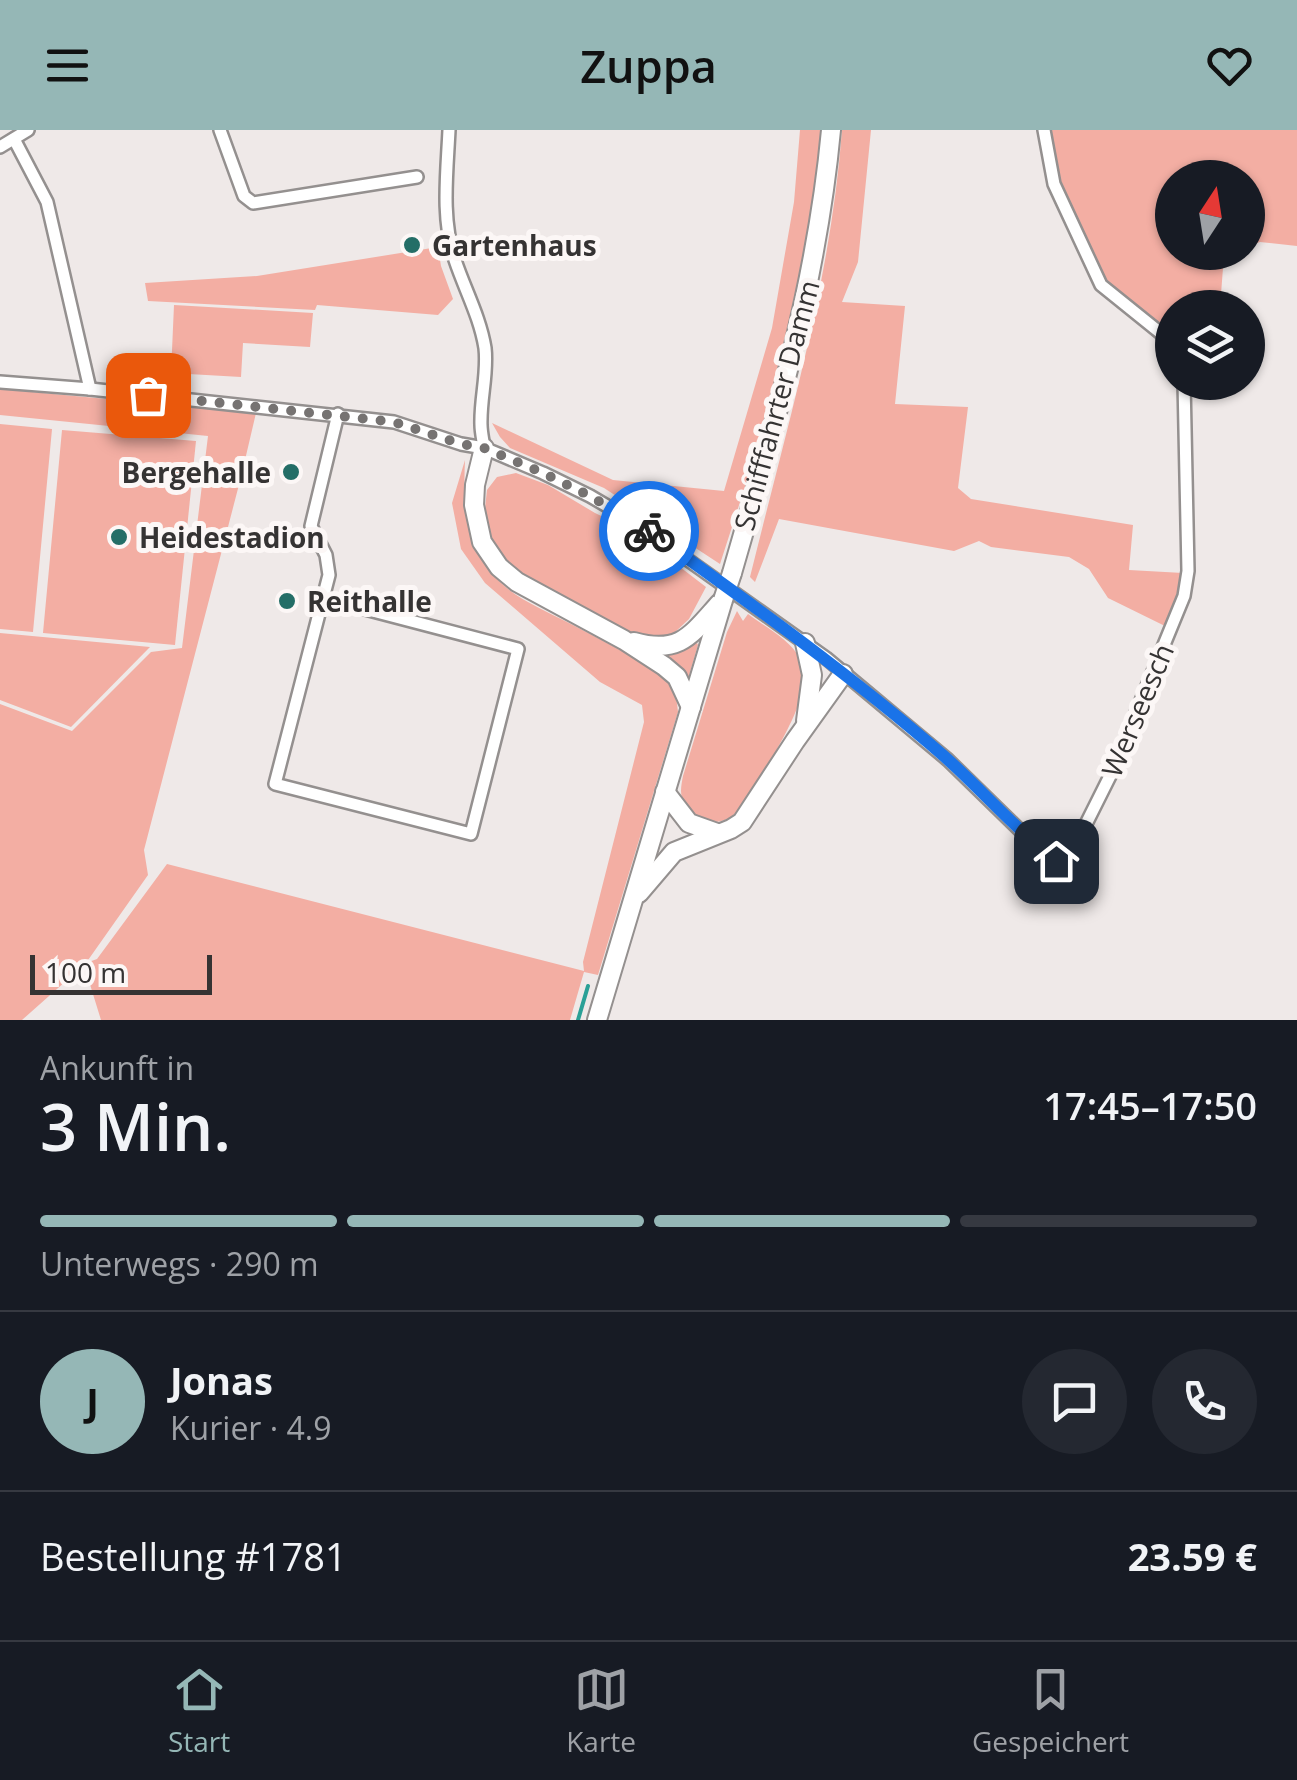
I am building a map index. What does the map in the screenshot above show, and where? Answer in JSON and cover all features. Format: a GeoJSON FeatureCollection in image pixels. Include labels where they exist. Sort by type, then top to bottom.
{"type":"FeatureCollection","features":[{"type":"Feature","properties":{"kind":"highway","name":"Schifffahrter Damm"},"geometry":{"type":"LineString","coordinates":[[597,1020],[782,399],[803,315],[822,208],[830,130]]}},
{"type":"Feature","properties":{"kind":"highway"},"geometry":{"type":"LineString","coordinates":[[484,448],[474,485],[476,524],[482,542],[499,568],[664,666],[677,678],[691,706]]}},
{"type":"Feature","properties":{"kind":"highway"},"geometry":{"type":"LineString","coordinates":[[624,640],[664,648],[681,643],[723,600]]}},
{"type":"Feature","properties":{"kind":"highway"},"geometry":{"type":"LineString","coordinates":[[805,643],[812,675],[805,726]]}},
{"type":"Feature","properties":{"kind":"highway"},"geometry":{"type":"LineString","coordinates":[[632,902],[674,852],[742,822],[843,674]]}},
{"type":"Feature","properties":{"kind":"highway"},"geometry":{"type":"LineString","coordinates":[[665,792],[689,823],[717,833]]}},
{"type":"Feature","properties":{"kind":"street"},"geometry":{"type":"LineString","coordinates":[[0,147],[28,130]]}},
{"type":"Feature","properties":{"kind":"street"},"geometry":{"type":"LineString","coordinates":[[220,130],[248,202],[418,177]]}},
{"type":"Feature","properties":{"kind":"street"},"geometry":{"type":"LineString","coordinates":[[449,130],[448,236],[485,348],[481,423],[484,448]]}},
{"type":"Feature","properties":{"kind":"street"},"geometry":{"type":"LineString","coordinates":[[1044,130],[1054,184],[1101,285],[1155,329]]}},
{"type":"Feature","properties":{"kind":"street"},"geometry":{"type":"LineString","coordinates":[[14,138],[46,202],[90,389]]}},
{"type":"Feature","properties":{"kind":"street","name":"Werseesch"},"geometry":{"type":"LineString","coordinates":[[0,382],[394,422],[484,448],[590,496],[636,523],[805,643],[948,760],[1056,861],[1067,856],[1078,840],[1111,774],[1184,596],[1188,571],[1184,400]]}},
{"type":"Feature","properties":{"kind":"street"},"geometry":{"type":"LineString","coordinates":[[323,598],[518,648],[470,834],[275,784],[329,565],[311,526],[338,414]]}},
{"type":"Feature","properties":{"kind":"shaded area"},"geometry":{"type":"Polygon","coordinates":[[[800,130],[822,130],[820,173],[785,363],[720,564],[604,488],[510,448],[492,423],[613,480],[724,491],[772,328],[794,202],[800,130]]]}},
{"type":"Feature","properties":{"kind":"shaded area"},"geometry":{"type":"Polygon","coordinates":[[[842,130],[871,130],[858,262],[842,302],[905,306],[895,404],[968,407],[958,488],[971,499],[1133,525],[1129,570],[1183,573],[1167,627],[1108,598],[1089,569],[1069,557],[991,547],[979,541],[954,551],[779,519],[755,582],[750,577],[818,299],[842,130]]]}},
{"type":"Feature","properties":{"kind":"shaded area"},"geometry":{"type":"Polygon","coordinates":[[[1048,130],[1297,130],[1297,246],[1265,243],[1265,160],[1155,160],[1155,270],[1223,270],[1221,290],[1155,290],[1155,326],[1104,281],[1057,180],[1048,130]]]}},
{"type":"Feature","properties":{"kind":"shaded area"},"geometry":{"type":"Polygon","coordinates":[[[438,247],[453,299],[438,315],[317,305],[315,310],[148,301],[145,283],[257,276],[438,247]]]}},
{"type":"Feature","properties":{"kind":"shaded area"},"geometry":{"type":"Polygon","coordinates":[[[174,305],[313,313],[310,347],[243,343],[241,377],[171,373],[174,305]]]}},
{"type":"Feature","properties":{"kind":"shaded area"},"geometry":{"type":"Polygon","coordinates":[[[0,389],[256,413],[144,850],[148,875],[86,963],[97,959],[167,864],[584,971],[583,962],[644,722],[642,705],[600,682],[485,583],[461,549],[452,503],[465,460],[471,533],[483,560],[499,581],[527,602],[666,675],[675,687],[678,712],[598,975],[584,972],[570,1020],[101,1020],[84,965],[22,1020],[0,1020],[0,704],[72,731],[151,652],[182,648],[208,436],[0,415],[0,389]]]}},
{"type":"Feature","properties":{"kind":"shaded area"},"geometry":{"type":"Polygon","coordinates":[[[0,424],[52,429],[33,632],[0,629],[0,424]]]}},
{"type":"Feature","properties":{"kind":"shaded area","name":"Heidestadion"},"geometry":{"type":"Polygon","coordinates":[[[62,430],[196,441],[175,645],[43,633],[62,430]]]}},
{"type":"Feature","properties":{"kind":"shaded area"},"geometry":{"type":"Polygon","coordinates":[[[516,473],[548,485],[633,531],[706,587],[689,619],[672,635],[652,638],[626,630],[517,573],[489,537],[485,508],[487,490],[497,477],[516,473]]]}},
{"type":"Feature","properties":{"kind":"shaded area"},"geometry":{"type":"Polygon","coordinates":[[[737,611],[743,621],[748,614],[796,652],[802,664],[802,688],[788,729],[747,798],[731,817],[706,821],[686,808],[681,791],[683,776],[737,611]]]}},
{"type":"Feature","properties":{"kind":"shaded area"},"geometry":{"type":"Polygon","coordinates":[[[0,633],[150,647],[71,727],[0,700],[0,633]]]}},
{"type":"Feature","properties":{"kind":"shaded area"},"geometry":{"type":"Polygon","coordinates":[[[698,645],[688,679],[663,654],[698,645]]]}},
{"type":"Feature","properties":{"kind":"waterway"},"geometry":{"type":"LineString","coordinates":[[578,1020],[588,986]]}},
{"type":"Feature","properties":{"kind":"way so far"},"geometry":{"type":"LineString","coordinates":[[148,395],[394,422],[484,448],[543,473],[649,531]]}},
{"type":"Feature","properties":{"kind":"place","name":"Gartenhaus"},"geometry":{"type":"Point","coordinates":[412,245]}},
{"type":"Feature","properties":{"kind":"place","name":"Bergehalle"},"geometry":{"type":"Point","coordinates":[291,472]}},
{"type":"Feature","properties":{"kind":"place","name":"Heidestadion"},"geometry":{"type":"Point","coordinates":[119,537]}},
{"type":"Feature","properties":{"kind":"place","name":"Reithalle"},"geometry":{"type":"Point","coordinates":[287,601]}},
{"type":"Feature","properties":{"kind":"route"},"geometry":{"type":"LineString","coordinates":[[649,531],[826,658],[948,760],[1056,861]]}}]}
